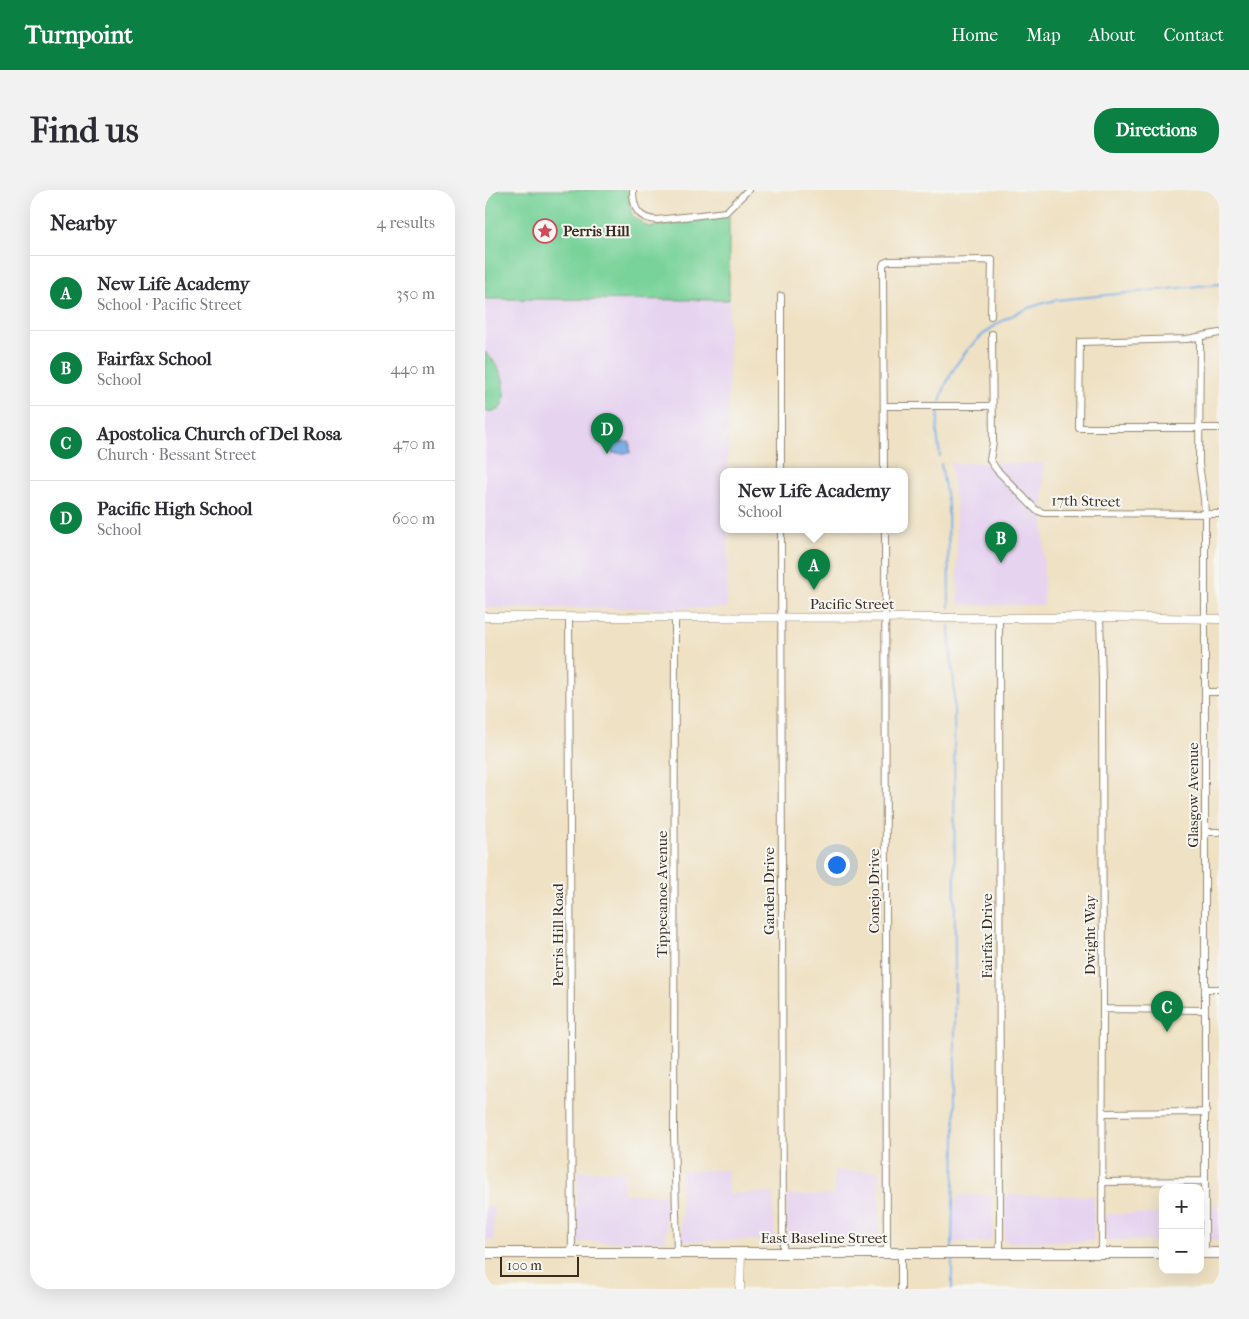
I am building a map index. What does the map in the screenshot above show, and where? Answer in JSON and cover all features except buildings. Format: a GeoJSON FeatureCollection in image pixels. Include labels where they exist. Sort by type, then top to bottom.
{"type":"FeatureCollection","features":[{"type":"Feature","properties":{"kind":"main road","name":"East Baseline Street"},"geometry":{"type":"LineString","coordinates":[[485,1253],[1159,1253]]}},
{"type":"Feature","properties":{"kind":"main road"},"geometry":{"type":"LineString","coordinates":[[1204,1253],[1219,1253]]}},
{"type":"Feature","properties":{"kind":"street"},"geometry":{"type":"LineString","coordinates":[[633,190],[635,206],[640,215],[650,220],[726,212],[748,190]]}},
{"type":"Feature","properties":{"kind":"street"},"geometry":{"type":"LineString","coordinates":[[884,468],[883,266],[885,263],[889,261],[992,260],[991,316]]}},
{"type":"Feature","properties":{"kind":"street"},"geometry":{"type":"LineString","coordinates":[[781,296],[781,468]]}},
{"type":"Feature","properties":{"kind":"street"},"geometry":{"type":"LineString","coordinates":[[1219,333],[1200,337],[1080,342],[1079,428],[1219,428]]}},
{"type":"Feature","properties":{"kind":"street"},"geometry":{"type":"LineString","coordinates":[[884,406],[992,406],[992,334]]}},
{"type":"Feature","properties":{"kind":"street","name":"Glasgow Avenue"},"geometry":{"type":"LineString","coordinates":[[1200,337],[1199,464],[1205,514],[1206,1112],[1204,1229]]}},
{"type":"Feature","properties":{"kind":"street","name":"17th Street"},"geometry":{"type":"LineString","coordinates":[[992,406],[993,442],[990,460],[995,469],[1037,510],[1044,512],[1219,514]]}},
{"type":"Feature","properties":{"kind":"street","name":"Garden Drive"},"geometry":{"type":"LineString","coordinates":[[781,533],[783,1253]]}},
{"type":"Feature","properties":{"kind":"street","name":"Conejo Drive"},"geometry":{"type":"LineString","coordinates":[[885,533],[887,1253]]}},
{"type":"Feature","properties":{"kind":"street","name":"Pacific Street"},"geometry":{"type":"LineString","coordinates":[[485,617],[1219,618]]}},
{"type":"Feature","properties":{"kind":"street","name":"Perris Hill Road"},"geometry":{"type":"LineString","coordinates":[[569,617],[572,1253]]}},
{"type":"Feature","properties":{"kind":"street","name":"Tippecanoe Avenue"},"geometry":{"type":"LineString","coordinates":[[675,617],[674,1133],[677,1254]]}},
{"type":"Feature","properties":{"kind":"street","name":"Dwight Way"},"geometry":{"type":"LineString","coordinates":[[1100,617],[1102,672],[1102,1253]]}},
{"type":"Feature","properties":{"kind":"street","name":"Fairfax Drive"},"geometry":{"type":"LineString","coordinates":[[999,618],[1000,1253]]}},
{"type":"Feature","properties":{"kind":"street"},"geometry":{"type":"LineString","coordinates":[[1205,692],[1219,692]]}},
{"type":"Feature","properties":{"kind":"street"},"geometry":{"type":"LineString","coordinates":[[1206,832],[1219,832]]}},
{"type":"Feature","properties":{"kind":"street"},"geometry":{"type":"LineString","coordinates":[[1205,989],[1219,989]]}},
{"type":"Feature","properties":{"kind":"street"},"geometry":{"type":"LineString","coordinates":[[1103,1009],[1205,1010]]}},
{"type":"Feature","properties":{"kind":"street"},"geometry":{"type":"LineString","coordinates":[[1103,1113],[1206,1112]]}},
{"type":"Feature","properties":{"kind":"street"},"geometry":{"type":"LineString","coordinates":[[1102,1182],[1205,1181]]}},
{"type":"Feature","properties":{"kind":"street"},"geometry":{"type":"LineString","coordinates":[[740,1289],[741,1253]]}},
{"type":"Feature","properties":{"kind":"street"},"geometry":{"type":"LineString","coordinates":[[901,1253],[901,1289]]}},
{"type":"Feature","properties":{"kind":"shaded area"},"geometry":{"type":"Polygon","coordinates":[[[485,299],[729,300],[728,468],[720,468],[720,533],[728,533],[727,608],[485,608],[485,299]]]}},
{"type":"Feature","properties":{"kind":"shaded area"},"geometry":{"type":"Polygon","coordinates":[[[950,463],[1043,463],[1044,605],[958,605],[956,503],[950,463]]]}},
{"type":"Feature","properties":{"kind":"shaded area"},"geometry":{"type":"Polygon","coordinates":[[[728,1170],[728,1193],[773,1193],[774,1240],[681,1241],[681,1171],[728,1170]]]}},
{"type":"Feature","properties":{"kind":"shaded area"},"geometry":{"type":"Polygon","coordinates":[[[577,1171],[623,1171],[623,1194],[666,1194],[666,1238],[663,1241],[579,1242],[577,1240],[577,1171]]]}},
{"type":"Feature","properties":{"kind":"shaded area"},"geometry":{"type":"Polygon","coordinates":[[[834,1171],[879,1171],[879,1238],[876,1240],[787,1240],[787,1195],[834,1195],[834,1171]]]}},
{"type":"Feature","properties":{"kind":"shaded area"},"geometry":{"type":"Polygon","coordinates":[[[959,1195],[992,1195],[993,1236],[987,1242],[953,1242],[954,1211],[959,1195]]]}},
{"type":"Feature","properties":{"kind":"shaded area"},"geometry":{"type":"Polygon","coordinates":[[[1004,1195],[1094,1196],[1094,1241],[1008,1242],[1004,1238],[1004,1195]]]}},
{"type":"Feature","properties":{"kind":"shaded area"},"geometry":{"type":"Polygon","coordinates":[[[1209,1206],[1219,1207],[1219,1240],[1209,1240],[1209,1206]]]}},
{"type":"Feature","properties":{"kind":"shaded area"},"geometry":{"type":"Polygon","coordinates":[[[485,1207],[494,1207],[494,1240],[485,1240],[485,1207]]]}},
{"type":"Feature","properties":{"kind":"shaded area"},"geometry":{"type":"Polygon","coordinates":[[[1105,1214],[1159,1214],[1159,1241],[1105,1240],[1105,1214]]]}},
{"type":"Feature","properties":{"kind":"green space"},"geometry":{"type":"Polygon","coordinates":[[[485,190],[627,190],[632,215],[648,227],[729,216],[729,300],[485,299],[485,190]]]}},
{"type":"Feature","properties":{"kind":"green space"},"geometry":{"type":"Polygon","coordinates":[[[485,352],[496,364],[500,372],[503,380],[504,395],[503,403],[499,410],[485,412],[485,352]]]}},
{"type":"Feature","properties":{"kind":"water"},"geometry":{"type":"Polygon","coordinates":[[[622,422],[622,437],[604,437],[604,423],[622,422]]]}},
{"type":"Feature","properties":{"kind":"water"},"geometry":{"type":"Polygon","coordinates":[[[613,442],[630,442],[630,453],[612,453],[613,442]]]}},
{"type":"Feature","properties":{"kind":"waterway"},"geometry":{"type":"LineString","coordinates":[[940,401],[947,381],[969,348],[983,334],[1017,313],[1056,300],[1219,284]]}},
{"type":"Feature","properties":{"kind":"waterway"},"geometry":{"type":"LineString","coordinates":[[939,407],[937,433],[940,456]]}},
{"type":"Feature","properties":{"kind":"waterway"},"geometry":{"type":"LineString","coordinates":[[941,464],[948,505],[949,608]]}},
{"type":"Feature","properties":{"kind":"waterway"},"geometry":{"type":"LineString","coordinates":[[949,626],[954,683],[955,1151],[952,1250]]}},
{"type":"Feature","properties":{"kind":"waterway"},"geometry":{"type":"LineString","coordinates":[[952,1258],[952,1289]]}},
{"type":"Feature","properties":{"kind":"place","name":"Perris Hill"},"geometry":{"type":"Point","coordinates":[545,231]}},
{"type":"Feature","properties":{"kind":"place","name":"Pacific High School"},"geometry":{"type":"Point","coordinates":[607,454]}},
{"type":"Feature","properties":{"kind":"place","name":"Fairfax School"},"geometry":{"type":"Point","coordinates":[1001,563]}},
{"type":"Feature","properties":{"kind":"place","name":"New Life Academy"},"geometry":{"type":"Point","coordinates":[814,590]}},
{"type":"Feature","properties":{"kind":"place","name":"Apostolica Church of Del Rosa"},"geometry":{"type":"Point","coordinates":[1167,1032]}}]}
